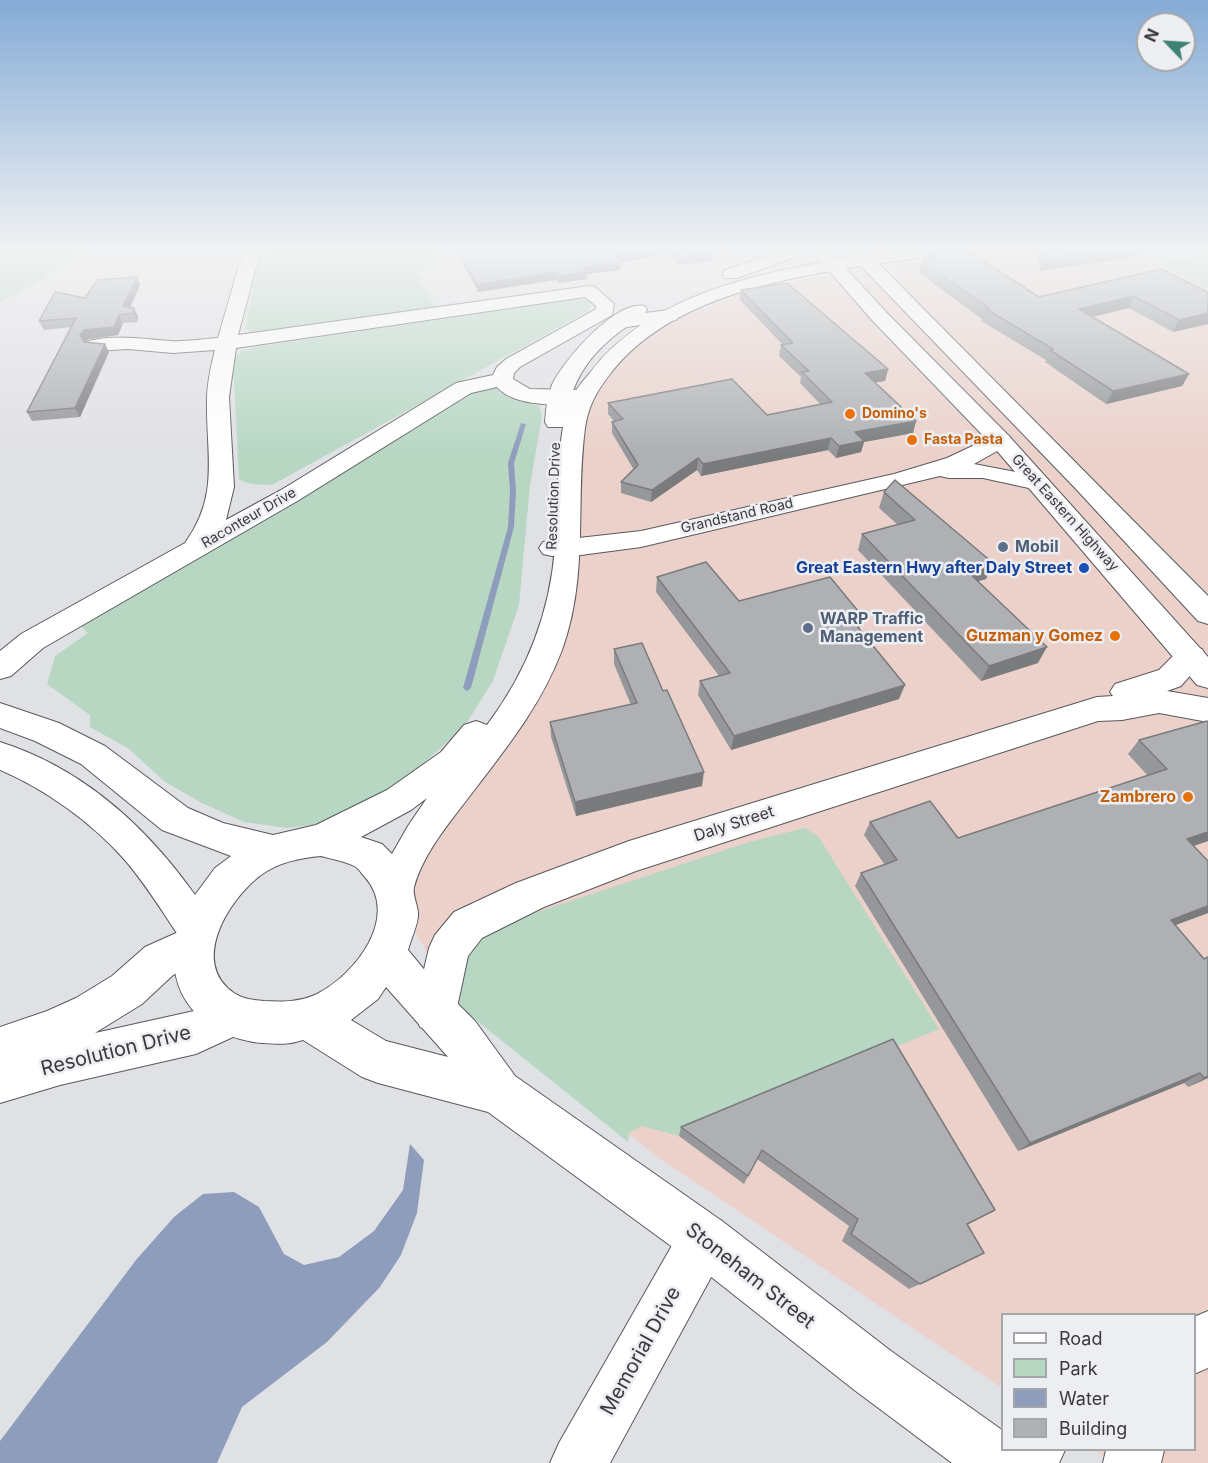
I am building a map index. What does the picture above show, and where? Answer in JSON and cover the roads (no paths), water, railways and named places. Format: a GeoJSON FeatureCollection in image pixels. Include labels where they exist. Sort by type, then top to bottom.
{"type":"FeatureCollection","features":[{"type":"Feature","properties":{"kind":"main road"},"geometry":{"type":"LineString","coordinates":[[234,317],[219,378],[219,424],[238,487]]}},
{"type":"Feature","properties":{"kind":"main road"},"geometry":{"type":"LineString","coordinates":[[96,345],[128,343],[173,347],[227,343],[406,317]]}},
{"type":"Feature","properties":{"kind":"main road"},"geometry":{"type":"LineString","coordinates":[[570,397],[511,390],[502,379],[504,371],[513,363],[594,317]]}},
{"type":"Feature","properties":{"kind":"main road","name":"Resolution Drive"},"geometry":{"type":"LineString","coordinates":[[395,887],[413,848],[432,819],[500,735],[533,680],[548,646],[562,602],[560,548],[571,445],[567,376],[585,352],[620,322],[646,317]]}},
{"type":"Feature","properties":{"kind":"main road","name":"Resolution Drive"},"geometry":{"type":"LineString","coordinates":[[570,397],[593,380],[653,317]]}},
{"type":"Feature","properties":{"kind":"main road","name":"Great Eastern Highway"},"geometry":{"type":"LineString","coordinates":[[883,317],[1000,440],[1199,667]]}},
{"type":"Feature","properties":{"kind":"main road","name":"Great Eastern Highway"},"geometry":{"type":"LineString","coordinates":[[920,317],[1085,484],[1208,614]]}},
{"type":"Feature","properties":{"kind":"main road","name":"Raconteur Drive"},"geometry":{"type":"LineString","coordinates":[[0,668],[32,641],[291,495],[464,388],[502,379]]}},
{"type":"Feature","properties":{"kind":"main road","name":"Grandstand Road"},"geometry":{"type":"LineString","coordinates":[[560,548],[635,540],[920,473],[970,457],[1000,440]]}},
{"type":"Feature","properties":{"kind":"main road","name":"Grandstand Road"},"geometry":{"type":"LineString","coordinates":[[920,473],[983,471],[1038,483]]}},
{"type":"Feature","properties":{"kind":"main road"},"geometry":{"type":"LineString","coordinates":[[238,487],[291,495]]}},
{"type":"Feature","properties":{"kind":"main road"},"geometry":{"type":"LineString","coordinates":[[192,550],[207,536],[238,487]]}},
{"type":"Feature","properties":{"kind":"main road","name":"Resolution Drive"},"geometry":{"type":"LineString","coordinates":[[321,840],[399,800],[453,761],[475,735],[513,681],[541,617],[560,548]]}},
{"type":"Feature","properties":{"kind":"main road","name":"Daly Street"},"geometry":{"type":"LineString","coordinates":[[1096,709],[1108,698],[1199,667]]}},
{"type":"Feature","properties":{"kind":"main road","name":"Daly Street"},"geometry":{"type":"LineString","coordinates":[[435,1012],[449,948],[468,925],[530,895],[629,857],[1096,709],[1122,708],[1159,701],[1208,710]]}},
{"type":"Feature","properties":{"kind":"main road"},"geometry":{"type":"LineString","coordinates":[[0,715],[47,732],[93,755],[175,819],[219,837],[272,850]]}},
{"type":"Feature","properties":{"kind":"main road"},"geometry":{"type":"LineString","coordinates":[[6,755],[51,780],[116,830],[148,860],[195,937]]}},
{"type":"Feature","properties":{"kind":"main road"},"geometry":{"type":"LineString","coordinates":[[321,840],[343,843],[366,852],[384,867],[395,887],[399,908],[396,932],[387,955],[368,982],[340,1004],[308,1019],[254,1024],[231,1016],[213,1004],[200,986],[194,966],[195,937],[208,905],[226,883],[248,864],[272,850],[297,843],[321,840]]}},
{"type":"Feature","properties":{"kind":"main road","name":"Resolution Drive"},"geometry":{"type":"LineString","coordinates":[[0,1049],[52,1031],[91,1013],[127,990],[159,961],[195,937]]}},
{"type":"Feature","properties":{"kind":"main road","name":"Stoneham Street"},"geometry":{"type":"LineString","coordinates":[[387,955],[435,1012],[460,1036],[499,1092],[704,1239],[872,1370],[1000,1463]]}},
{"type":"Feature","properties":{"kind":"main road","name":"Resolution Drive"},"geometry":{"type":"LineString","coordinates":[[0,1081],[60,1063],[196,1032],[231,1016]]}},
{"type":"Feature","properties":{"kind":"main road","name":"Stoneham Street"},"geometry":{"type":"LineString","coordinates":[[308,1019],[378,1060],[499,1092]]}},
{"type":"Feature","properties":{"kind":"main road","name":"Memorial Drive"},"geometry":{"type":"LineString","coordinates":[[579,1463],[704,1239]]}},
{"type":"Feature","properties":{"kind":"main road"},"geometry":{"type":"LineString","coordinates":[[1021,1463],[1034,1451]]}},
{"type":"Feature","properties":{"kind":"water"},"geometry":{"type":"Polygon","coordinates":[[[410,1144],[424,1160],[417,1213],[401,1255],[380,1287],[327,1342],[242,1407],[217,1463],[0,1463],[0,1441],[136,1260],[174,1217],[203,1194],[234,1192],[259,1207],[284,1254],[304,1265],[339,1257],[374,1231],[403,1190],[410,1144]]]}},
{"type":"Feature","properties":{"kind":"waterway"},"geometry":{"type":"LineString","coordinates":[[467,688],[511,527],[513,491],[511,463],[523,424]]}},
{"type":"Feature","properties":{"kind":"place","name":"Domino's"},"geometry":{"type":"Point","coordinates":[850,414]}},
{"type":"Feature","properties":{"kind":"place","name":"Fasta Pasta"},"geometry":{"type":"Point","coordinates":[912,440]}},
{"type":"Feature","properties":{"kind":"place","name":"Mobil"},"geometry":{"type":"Point","coordinates":[1003,547]}},
{"type":"Feature","properties":{"kind":"place","name":"Great Eastern Hwy after Daly Street"},"geometry":{"type":"Point","coordinates":[1084,568]}},
{"type":"Feature","properties":{"kind":"place","name":"WARP Traffic Management"},"geometry":{"type":"Point","coordinates":[808,628]}},
{"type":"Feature","properties":{"kind":"place","name":"Guzman y Gomez"},"geometry":{"type":"Point","coordinates":[1115,636]}},
{"type":"Feature","properties":{"kind":"place","name":"Zambrero"},"geometry":{"type":"Point","coordinates":[1188,797]}}]}
